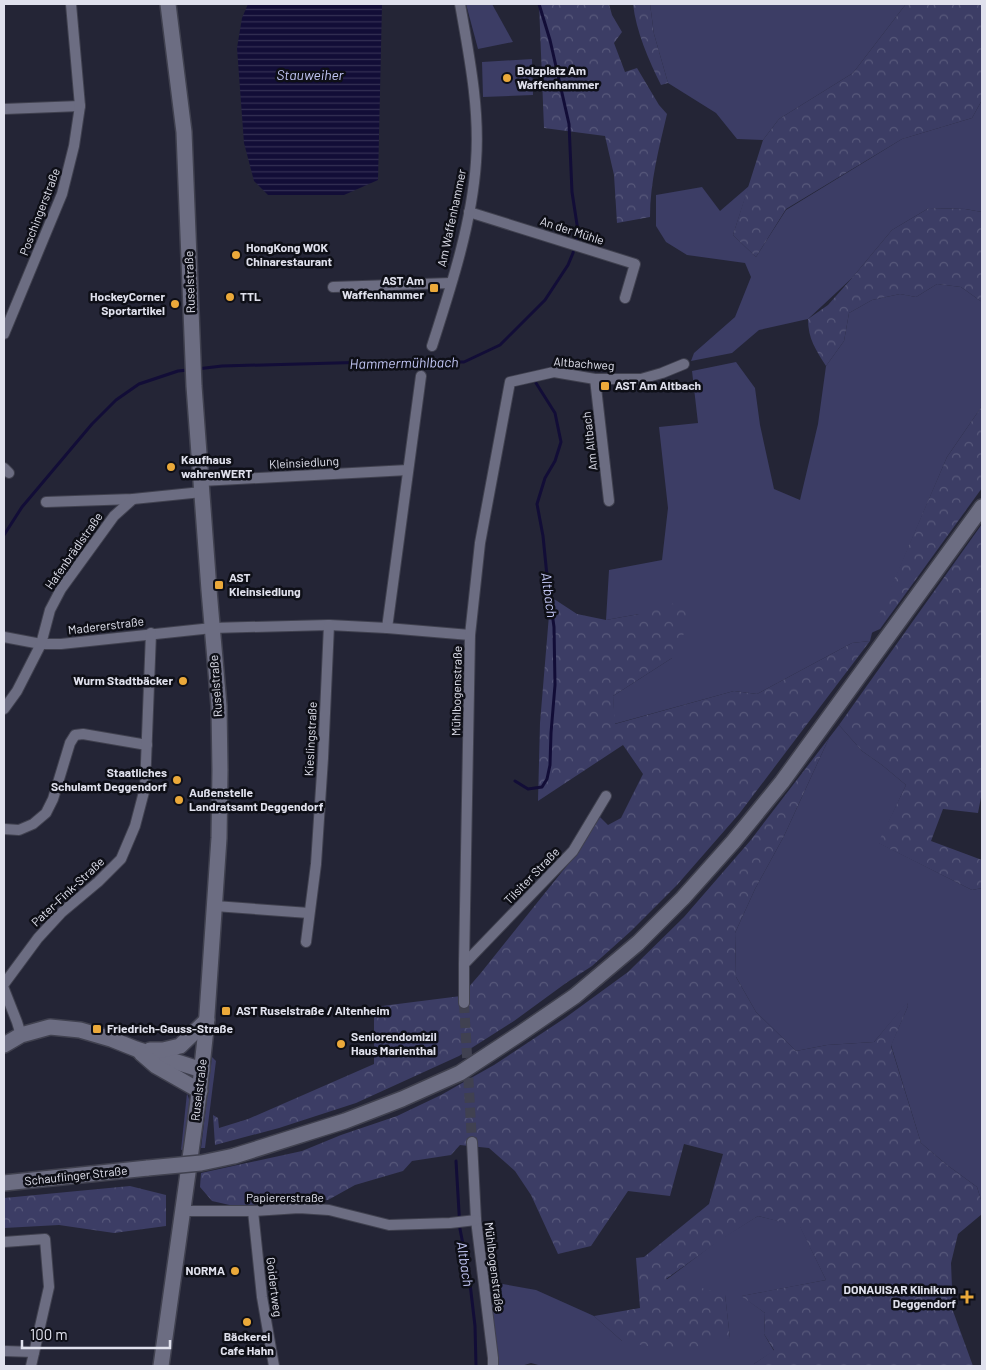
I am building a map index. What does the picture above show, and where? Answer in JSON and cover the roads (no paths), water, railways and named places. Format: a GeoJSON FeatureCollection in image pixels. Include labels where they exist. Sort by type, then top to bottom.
{"type":"FeatureCollection","features":[{"type":"Feature","properties":{"kind":"main road","name":"Ruselstraße"},"geometry":{"type":"LineString","coordinates":[[161,1366],[200,1092],[215,906],[220,770],[219,706],[194,386],[184,132],[168,4]]}},
{"type":"Feature","properties":{"kind":"main road","name":"Schauflinger Straße"},"geometry":{"type":"LineString","coordinates":[[8,1181],[201,1163],[234,1156],[345,1121],[402,1099],[460,1073],[521,1034],[575,996],[638,944],[683,898],[733,842],[782,782],[982,507]]}},
{"type":"Feature","properties":{"kind":"main road"},"geometry":{"type":"LineString","coordinates":[[136,1049],[163,1050],[180,1046],[207,1020]]}},
{"type":"Feature","properties":{"kind":"main road"},"geometry":{"type":"LineString","coordinates":[[4,1045],[21,1035],[50,1028],[80,1030],[202,1070]]}},
{"type":"Feature","properties":{"kind":"main road"},"geometry":{"type":"LineString","coordinates":[[136,1049],[156,1066],[200,1092]]}},
{"type":"Feature","properties":{"kind":"street","name":"Poschingerstraße"},"geometry":{"type":"LineString","coordinates":[[4,334],[62,194],[74,146],[80,106],[71,4]]}},
{"type":"Feature","properties":{"kind":"street","name":"Am Waffenhammer"},"geometry":{"type":"LineString","coordinates":[[432,346],[451,283],[469,212],[476,162],[477,135],[473,75],[460,4]]}},
{"type":"Feature","properties":{"kind":"street"},"geometry":{"type":"LineString","coordinates":[[4,109],[80,106]]}},
{"type":"Feature","properties":{"kind":"street","name":"An der Mühle"},"geometry":{"type":"LineString","coordinates":[[469,212],[635,264],[625,298]]}},
{"type":"Feature","properties":{"kind":"street"},"geometry":{"type":"LineString","coordinates":[[333,287],[451,283]]}},
{"type":"Feature","properties":{"kind":"street","name":"Altbachweg"},"geometry":{"type":"LineString","coordinates":[[510,382],[554,372],[595,379],[641,379],[684,364]]}},
{"type":"Feature","properties":{"kind":"street"},"geometry":{"type":"LineString","coordinates":[[387,628],[421,376]]}},
{"type":"Feature","properties":{"kind":"street","name":"Am Altbach"},"geometry":{"type":"LineString","coordinates":[[595,379],[609,501]]}},
{"type":"Feature","properties":{"kind":"street","name":"Mühlbogenstraße"},"geometry":{"type":"LineString","coordinates":[[464,1003],[470,635],[480,543],[510,382]]}},
{"type":"Feature","properties":{"kind":"street","name":"Kleinsiedlung"},"geometry":{"type":"LineString","coordinates":[[202,486],[408,470]]}},
{"type":"Feature","properties":{"kind":"street","name":"Hafenbrädlstraße"},"geometry":{"type":"LineString","coordinates":[[46,502],[133,499],[202,486]]}},
{"type":"Feature","properties":{"kind":"street","name":"Hafenbrädlstraße"},"geometry":{"type":"LineString","coordinates":[[4,709],[17,691],[41,644],[50,610],[62,588],[114,516],[133,499]]}},
{"type":"Feature","properties":{"kind":"street","name":"Hafenbrädlstraße"},"geometry":{"type":"LineString","coordinates":[[106,500],[114,516]]}},
{"type":"Feature","properties":{"kind":"street"},"geometry":{"type":"LineString","coordinates":[[212,628],[329,625],[470,635]]}},
{"type":"Feature","properties":{"kind":"street","name":"Kieslingstraße"},"geometry":{"type":"LineString","coordinates":[[306,942],[316,864],[329,625]]}},
{"type":"Feature","properties":{"kind":"street","name":"Madererstraße"},"geometry":{"type":"LineString","coordinates":[[4,637],[41,644],[61,644],[212,628]]}},
{"type":"Feature","properties":{"kind":"street","name":"Pater-Fink-Straße"},"geometry":{"type":"LineString","coordinates":[[4,984],[38,938],[61,913],[98,882],[121,859],[135,826],[145,788],[151,633]]}},
{"type":"Feature","properties":{"kind":"street"},"geometry":{"type":"LineString","coordinates":[[4,829],[19,830],[33,824],[46,813],[53,800],[70,743],[75,735],[82,734],[147,745]]}},
{"type":"Feature","properties":{"kind":"street","name":"Tilsiter Straße"},"geometry":{"type":"LineString","coordinates":[[464,964],[573,851],[606,796]]}},
{"type":"Feature","properties":{"kind":"street"},"geometry":{"type":"LineString","coordinates":[[215,906],[309,913]]}},
{"type":"Feature","properties":{"kind":"street"},"geometry":{"type":"LineString","coordinates":[[4,989],[21,1035]]}},
{"type":"Feature","properties":{"kind":"street","name":"Mühlbogenstraße"},"geometry":{"type":"LineString","coordinates":[[472,1142],[476,1220],[493,1366]]}},
{"type":"Feature","properties":{"kind":"street","name":"Papiererstraße"},"geometry":{"type":"LineString","coordinates":[[183,1211],[253,1211],[299,1208],[329,1210],[389,1225],[450,1223],[476,1220]]}},
{"type":"Feature","properties":{"kind":"street","name":"Goidertweg"},"geometry":{"type":"LineString","coordinates":[[253,1211],[262,1297],[274,1366]]}},
{"type":"Feature","properties":{"kind":"street"},"geometry":{"type":"LineString","coordinates":[[4,1242],[45,1239],[50,1287],[31,1366]]}},
{"type":"Feature","properties":{"kind":"street"},"geometry":{"type":"LineString","coordinates":[[4,1351],[34,1352]]}},
{"type":"Feature","properties":{"kind":"water","name":"Stauweiher"},"geometry":{"type":"Polygon","coordinates":[[[248,4],[382,4],[378,180],[344,195],[268,195],[254,181],[244,143],[237,48],[242,18],[248,4]]]}},
{"type":"Feature","properties":{"kind":"waterway","name":"Hammermühlbach"},"geometry":{"type":"LineString","coordinates":[[197,369],[222,366],[372,362],[464,362],[500,345],[545,300],[568,265],[578,231],[572,192],[569,124],[550,40],[539,4]]}},
{"type":"Feature","properties":{"kind":"waterway","name":"Hammermühlbach"},"geometry":{"type":"LineString","coordinates":[[4,535],[22,507],[92,424],[116,400],[139,384],[178,371],[188,370]]}},
{"type":"Feature","properties":{"kind":"waterway","name":"Altbach"},"geometry":{"type":"LineString","coordinates":[[515,781],[528,789],[542,787],[547,779],[550,765],[555,685],[554,627],[543,536],[537,504],[545,478],[555,461],[561,442],[555,413],[536,383]]}},
{"type":"Feature","properties":{"kind":"waterway","name":"Altbach"},"geometry":{"type":"LineString","coordinates":[[456,1161],[460,1229],[469,1275],[475,1326],[476,1366]]}},
{"type":"Feature","properties":{"kind":"tunnel"},"geometry":{"type":"LineString","coordinates":[[464,1003],[472,1142]]}},
{"type":"Feature","properties":{"kind":"place","name":"Bolzplatz Am Waffenhammer"},"geometry":{"type":"Point","coordinates":[507,78]}},
{"type":"Feature","properties":{"kind":"place","name":"HongKong WOK Chinarestaurant"},"geometry":{"type":"Point","coordinates":[236,255]}},
{"type":"Feature","properties":{"kind":"place","name":"AST Am Waffenhammer"},"geometry":{"type":"Point","coordinates":[434,288]}},
{"type":"Feature","properties":{"kind":"place","name":"TTL"},"geometry":{"type":"Point","coordinates":[230,297]}},
{"type":"Feature","properties":{"kind":"place","name":"HockeyCorner Sportartikel"},"geometry":{"type":"Point","coordinates":[175,304]}},
{"type":"Feature","properties":{"kind":"place","name":"AST Am Altbach"},"geometry":{"type":"Point","coordinates":[605,386]}},
{"type":"Feature","properties":{"kind":"place","name":"Kaufhaus wahrenWERT"},"geometry":{"type":"Point","coordinates":[171,467]}},
{"type":"Feature","properties":{"kind":"place","name":"AST Kleinsiedlung"},"geometry":{"type":"Point","coordinates":[219,585]}},
{"type":"Feature","properties":{"kind":"place","name":"Wurm Stadtbäcker"},"geometry":{"type":"Point","coordinates":[183,681]}},
{"type":"Feature","properties":{"kind":"place","name":"Staatliches Schulamt Deggendorf"},"geometry":{"type":"Point","coordinates":[177,780]}},
{"type":"Feature","properties":{"kind":"place","name":"Außenstelle Landratsamt Deggendorf"},"geometry":{"type":"Point","coordinates":[179,800]}},
{"type":"Feature","properties":{"kind":"place","name":"AST Ruselstraße / Altenheim"},"geometry":{"type":"Point","coordinates":[226,1011]}},
{"type":"Feature","properties":{"kind":"place","name":"Friedrich-Gauss-Straße"},"geometry":{"type":"Point","coordinates":[97,1029]}},
{"type":"Feature","properties":{"kind":"place","name":"Seniorendomizil Haus Marienthal"},"geometry":{"type":"Point","coordinates":[341,1044]}},
{"type":"Feature","properties":{"kind":"place","name":"NORMA"},"geometry":{"type":"Point","coordinates":[235,1271]}},
{"type":"Feature","properties":{"kind":"place","name":"DONAUISAR Klinikum Deggendorf"},"geometry":{"type":"Point","coordinates":[967,1297]}},
{"type":"Feature","properties":{"kind":"place","name":"Bäckerei Cafe Hahn"},"geometry":{"type":"Point","coordinates":[247,1322]}}]}
